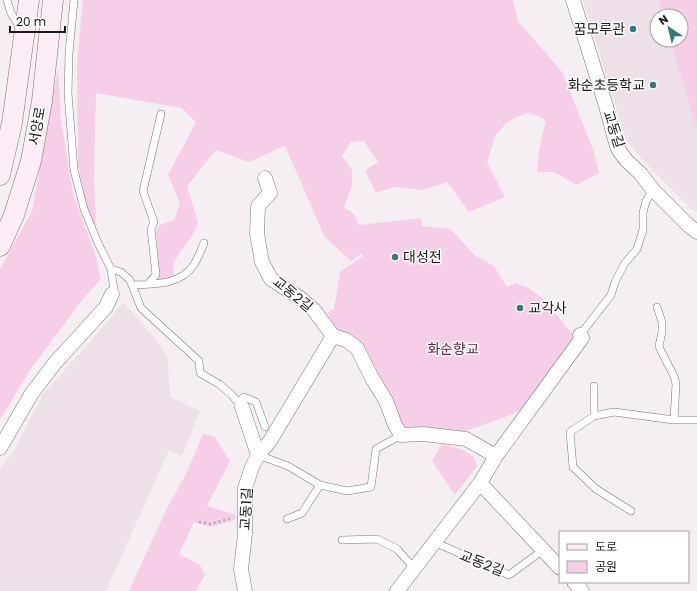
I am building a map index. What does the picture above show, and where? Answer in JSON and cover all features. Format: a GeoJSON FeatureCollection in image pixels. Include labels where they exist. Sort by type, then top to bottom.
{"type":"FeatureCollection","features":[{"type":"Feature","properties":{"kind":"main road","name":"서양로"},"geometry":{"type":"LineString","coordinates":[[0,175],[12,124],[29,0]]}},
{"type":"Feature","properties":{"kind":"main road","name":"서양로"},"geometry":{"type":"LineString","coordinates":[[0,246],[14,215],[31,161],[42,101],[53,0]]}},
{"type":"Feature","properties":{"kind":"street","name":"교동길"},"geometry":{"type":"LineString","coordinates":[[573,0],[618,149],[626,160],[641,174],[653,190],[697,232]]}},
{"type":"Feature","properties":{"kind":"street","name":"교동2길"},"geometry":{"type":"LineString","coordinates":[[265,178],[270,194],[258,206],[256,234],[262,262],[271,279],[300,298],[314,310],[334,336],[346,340],[357,348],[372,378],[386,401],[395,425],[401,435]]}},
{"type":"Feature","properties":{"kind":"street"},"geometry":{"type":"LineString","coordinates":[[0,448],[32,393],[55,363],[106,307],[112,294]]}},
{"type":"Feature","properties":{"kind":"street"},"geometry":{"type":"LineString","coordinates":[[397,591],[480,483],[496,456],[582,338],[580,335]]}},
{"type":"Feature","properties":{"kind":"street","name":"교동1길"},"geometry":{"type":"LineString","coordinates":[[245,591],[241,569],[245,534],[245,488],[252,467],[258,455],[270,440],[334,336]]}},
{"type":"Feature","properties":{"kind":"street"},"geometry":{"type":"LineString","coordinates":[[240,404],[258,455]]}},
{"type":"Feature","properties":{"kind":"street"},"geometry":{"type":"LineString","coordinates":[[401,435],[423,434],[466,439],[496,456]]}},
{"type":"Feature","properties":{"kind":"street"},"geometry":{"type":"LineString","coordinates":[[480,483],[559,567]]}},
{"type":"Feature","properties":{"kind":"street"},"geometry":{"type":"LineString","coordinates":[[575,583],[582,591]]}},
{"type":"Feature","properties":{"kind":"lane"},"geometry":{"type":"LineString","coordinates":[[7,0],[11,13],[24,35]]}},
{"type":"Feature","properties":{"kind":"lane"},"geometry":{"type":"LineString","coordinates":[[74,0],[68,93],[74,170],[84,209],[98,243],[112,269],[114,290],[112,294]]}},
{"type":"Feature","properties":{"kind":"lane"},"geometry":{"type":"LineString","coordinates":[[148,284],[156,275],[151,229],[154,222],[143,191],[161,114]]}},
{"type":"Feature","properties":{"kind":"lane"},"geometry":{"type":"LineString","coordinates":[[580,335],[611,295],[615,282],[625,263],[637,249],[643,230],[643,214],[646,201],[653,190]]}},
{"type":"Feature","properties":{"kind":"lane"},"geometry":{"type":"LineString","coordinates":[[132,285],[154,284],[180,278],[193,266],[204,243]]}},
{"type":"Feature","properties":{"kind":"lane"},"geometry":{"type":"LineString","coordinates":[[112,269],[121,272],[130,280],[141,308],[199,361],[200,373],[219,384],[240,404],[244,397],[256,402],[265,427]]}},
{"type":"Feature","properties":{"kind":"lane"},"geometry":{"type":"LineString","coordinates":[[657,307],[662,322],[662,332],[659,346],[674,376],[676,384],[674,420]]}},
{"type":"Feature","properties":{"kind":"lane"},"geometry":{"type":"LineString","coordinates":[[594,386],[594,416]]}},
{"type":"Feature","properties":{"kind":"lane"},"geometry":{"type":"LineString","coordinates":[[631,511],[596,489],[573,467],[570,432],[594,416],[614,412],[674,420],[697,420]]}},
{"type":"Feature","properties":{"kind":"lane"},"geometry":{"type":"LineString","coordinates":[[258,455],[288,466],[320,485],[347,491],[371,487],[376,450],[401,435]]}},
{"type":"Feature","properties":{"kind":"lane"},"geometry":{"type":"LineString","coordinates":[[286,519],[302,513],[320,485]]}},
{"type":"Feature","properties":{"kind":"lane"},"geometry":{"type":"LineString","coordinates":[[342,540],[377,539],[397,549],[414,568]]}},
{"type":"Feature","properties":{"kind":"lane","name":"교동2길"},"geometry":{"type":"LineString","coordinates":[[434,542],[509,575],[543,550]]}},
{"type":"Feature","properties":{"kind":"path"},"geometry":{"type":"LineString","coordinates":[[199,522],[211,524],[228,519],[238,519],[240,516],[241,502],[245,501]]}},
{"type":"Feature","properties":{"kind":"shaded area","name":"화순초등학교"},"geometry":{"type":"Polygon","coordinates":[[[583,0],[697,0],[697,212],[691,209],[641,158],[627,141],[583,0]]]}},
{"type":"Feature","properties":{"kind":"shaded area"},"geometry":{"type":"Polygon","coordinates":[[[123,302],[151,334],[168,359],[169,387],[171,397],[200,411],[182,456],[169,450],[106,591],[0,591],[0,469],[14,450],[43,394],[107,323],[123,302]]]}},
{"type":"Feature","properties":{"kind":"green space","name":"화순향교"},"geometry":{"type":"Polygon","coordinates":[[[83,0],[513,0],[518,21],[562,72],[594,152],[599,173],[577,185],[554,172],[537,172],[539,149],[546,121],[539,116],[527,113],[507,122],[495,136],[487,162],[505,197],[469,212],[447,182],[423,190],[394,187],[376,193],[365,170],[378,162],[364,141],[351,142],[342,156],[352,170],[352,185],[344,207],[354,214],[359,225],[421,218],[422,226],[451,229],[474,255],[494,266],[507,287],[515,283],[529,288],[544,300],[575,337],[524,408],[508,416],[460,433],[406,430],[327,313],[334,309],[340,272],[363,256],[362,253],[351,261],[325,237],[285,146],[249,162],[216,150],[187,186],[198,223],[193,234],[173,263],[174,277],[160,280],[156,232],[159,225],[174,220],[180,203],[168,175],[196,122],[181,108],[96,93],[94,176],[96,228],[87,207],[78,166],[77,64],[83,0]]]}},
{"type":"Feature","properties":{"kind":"green space"},"geometry":{"type":"Polygon","coordinates":[[[659,0],[697,0],[697,130],[672,48],[689,48],[689,8],[661,8],[659,0]]]}},
{"type":"Feature","properties":{"kind":"green space"},"geometry":{"type":"Polygon","coordinates":[[[58,69],[61,120],[73,194],[96,257],[101,279],[83,299],[30,370],[0,420],[0,269],[32,211],[58,69]]]}},
{"type":"Feature","properties":{"kind":"green space"},"geometry":{"type":"Polygon","coordinates":[[[203,434],[214,436],[230,461],[207,506],[236,515],[235,520],[211,527],[194,522],[179,554],[200,565],[205,575],[196,591],[129,591],[167,508],[185,476],[203,434]]]}},
{"type":"Feature","properties":{"kind":"green space"},"geometry":{"type":"Polygon","coordinates":[[[442,444],[461,449],[474,457],[477,466],[455,495],[432,461],[442,444]]]}},
{"type":"Feature","properties":{"kind":"place","name":"꿈모루관"},"geometry":{"type":"Point","coordinates":[633,29]}},
{"type":"Feature","properties":{"kind":"place","name":"화순초등학교"},"geometry":{"type":"Point","coordinates":[653,85]}},
{"type":"Feature","properties":{"kind":"place","name":"대성전"},"geometry":{"type":"Point","coordinates":[395,257]}},
{"type":"Feature","properties":{"kind":"place","name":"교각사"},"geometry":{"type":"Point","coordinates":[520,308]}}]}
